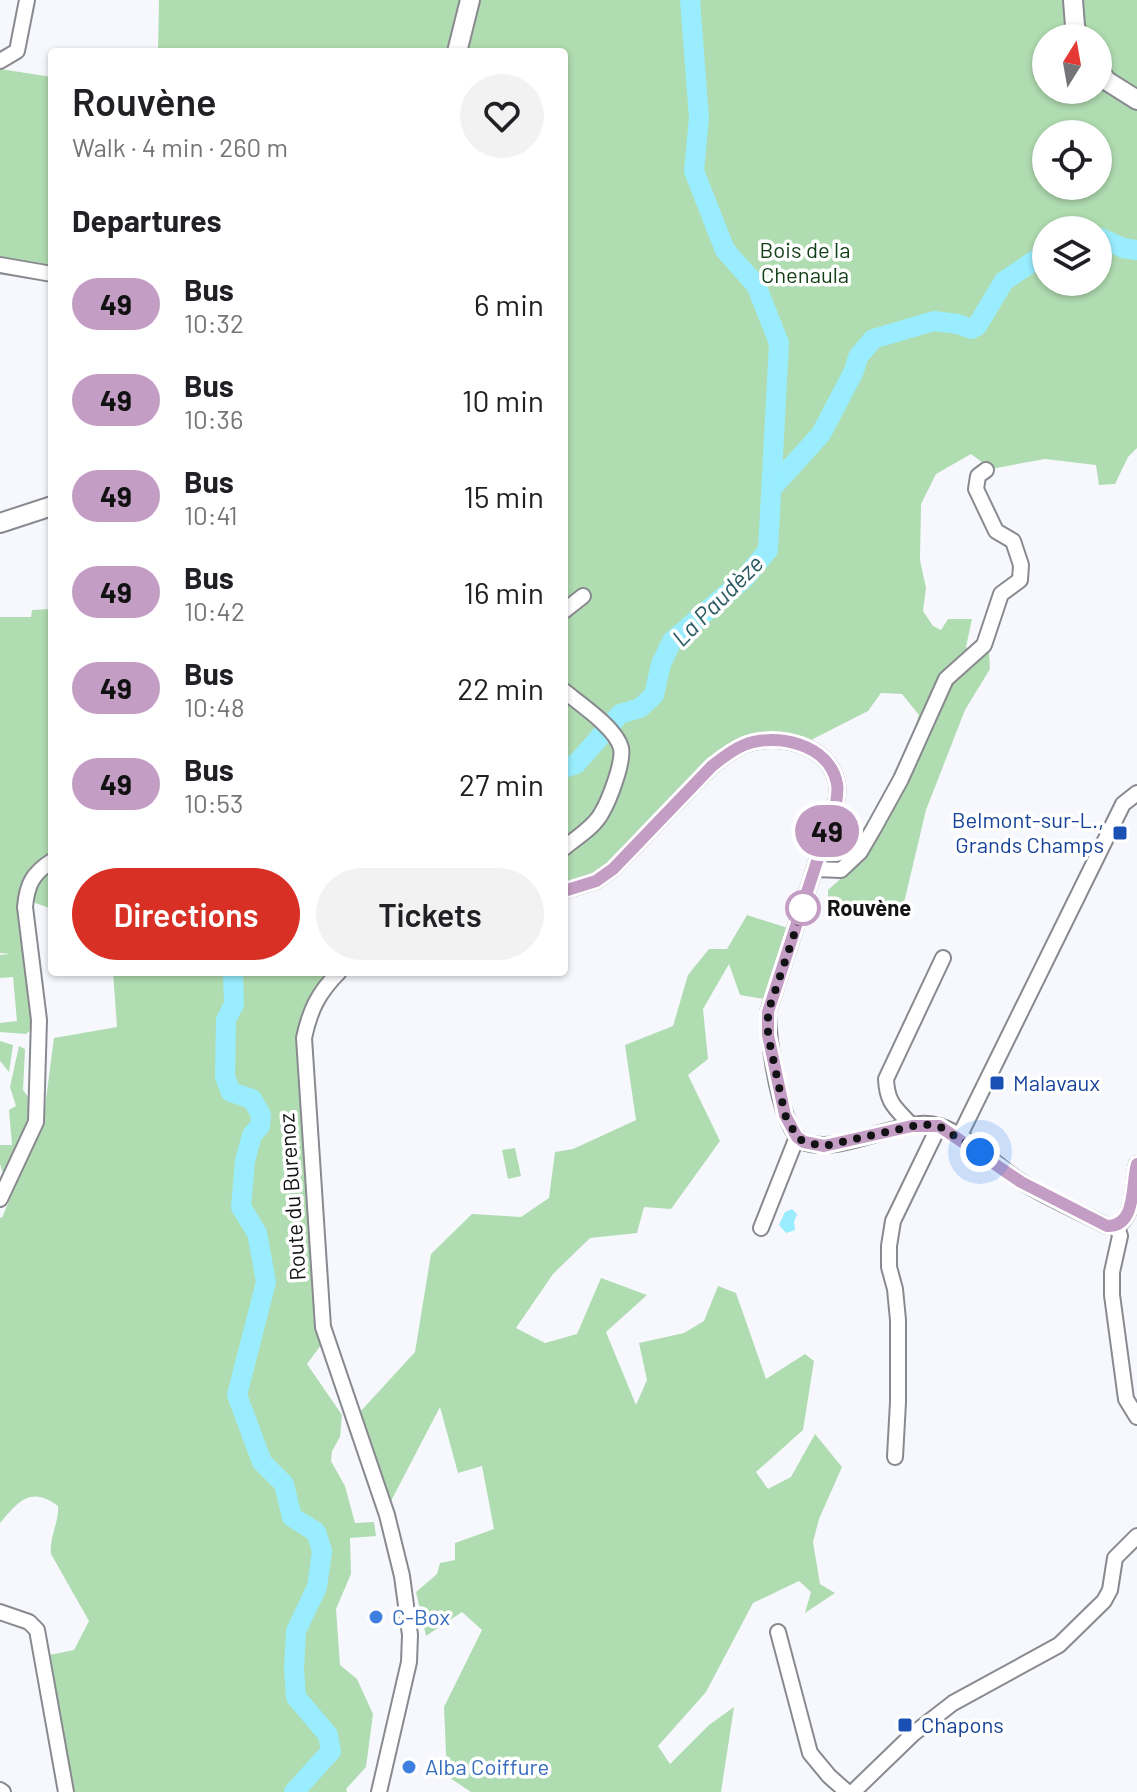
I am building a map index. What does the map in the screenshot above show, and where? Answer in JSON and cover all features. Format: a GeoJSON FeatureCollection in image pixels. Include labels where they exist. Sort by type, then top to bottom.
{"type":"FeatureCollection","features":[{"type":"Feature","properties":{"kind":"street"},"geometry":{"type":"LineString","coordinates":[[0,61],[17,51],[27,0]]}},
{"type":"Feature","properties":{"kind":"street"},"geometry":{"type":"LineString","coordinates":[[458,48],[470,0]]}},
{"type":"Feature","properties":{"kind":"street"},"geometry":{"type":"LineString","coordinates":[[1073,0],[1075,24]]}},
{"type":"Feature","properties":{"kind":"street"},"geometry":{"type":"LineString","coordinates":[[1112,84],[1137,100]]}},
{"type":"Feature","properties":{"kind":"street"},"geometry":{"type":"LineString","coordinates":[[0,265],[48,273]]}},
{"type":"Feature","properties":{"kind":"street"},"geometry":{"type":"LineString","coordinates":[[815,869],[841,870],[860,852],[901,779],[946,679],[984,645],[1001,594],[1020,580],[1021,565],[1013,541],[996,531],[976,489],[978,476],[986,470]]}},
{"type":"Feature","properties":{"kind":"street"},"geometry":{"type":"LineString","coordinates":[[0,523],[48,507]]}},
{"type":"Feature","properties":{"kind":"street"},"geometry":{"type":"LineString","coordinates":[[568,608],[583,596]]}},
{"type":"Feature","properties":{"kind":"street"},"geometry":{"type":"LineString","coordinates":[[568,694],[597,717],[621,747],[621,761],[601,814],[568,844]]}},
{"type":"Feature","properties":{"kind":"street"},"geometry":{"type":"LineString","coordinates":[[568,890],[596,881],[613,869],[703,775],[729,753],[746,744],[768,740],[787,741],[819,754],[837,783],[836,803],[768,1012],[768,1035],[785,1115],[797,1137],[804,1142],[824,1146],[912,1126],[939,1126],[1021,1182],[1107,1226],[1117,1226],[1127,1214],[1137,1164]]}},
{"type":"Feature","properties":{"kind":"street"},"geometry":{"type":"LineString","coordinates":[[959,1137],[1123,804],[1137,793]]}},
{"type":"Feature","properties":{"kind":"street"},"geometry":{"type":"LineString","coordinates":[[0,1199],[36,1122],[39,1020],[25,907],[31,877],[48,864]]}},
{"type":"Feature","properties":{"kind":"street"},"geometry":{"type":"LineString","coordinates":[[912,1126],[886,1094],[886,1079],[943,958]]}},
{"type":"Feature","properties":{"kind":"street","name":"Route du Burenoz"},"geometry":{"type":"LineString","coordinates":[[335,976],[311,1009],[304,1038],[323,1327],[387,1515],[402,1576],[410,1635],[409,1662],[379,1792]]}},
{"type":"Feature","properties":{"kind":"street"},"geometry":{"type":"LineString","coordinates":[[895,1457],[898,1320],[889,1267],[889,1246],[893,1221],[939,1126]]}},
{"type":"Feature","properties":{"kind":"street"},"geometry":{"type":"LineString","coordinates":[[761,1228],[797,1137]]}},
{"type":"Feature","properties":{"kind":"street"},"geometry":{"type":"LineString","coordinates":[[1117,1226],[1120,1236],[1112,1272],[1112,1295],[1126,1399],[1137,1417]]}},
{"type":"Feature","properties":{"kind":"street"},"geometry":{"type":"LineString","coordinates":[[778,1632],[810,1753],[829,1776],[850,1792],[913,1734],[953,1703],[1059,1645],[1104,1601],[1110,1590],[1115,1558],[1137,1536]]}},
{"type":"Feature","properties":{"kind":"street"},"geometry":{"type":"LineString","coordinates":[[0,1612],[29,1622],[37,1630],[66,1792]]}},
{"type":"Feature","properties":{"kind":"green space","name":"Bois de la Chenaula"},"geometry":{"type":"Polygon","coordinates":[[[159,0],[1137,0],[1137,448],[1128,457],[1115,484],[1099,485],[1096,465],[1045,459],[991,469],[971,454],[936,474],[921,504],[920,560],[926,588],[923,611],[933,626],[941,630],[948,619],[972,619],[966,647],[978,659],[989,651],[990,669],[965,710],[926,810],[903,907],[894,918],[849,901],[828,903],[828,890],[863,853],[876,832],[895,787],[919,715],[902,694],[881,693],[868,711],[811,740],[772,733],[749,736],[726,745],[714,753],[595,874],[568,884],[568,48],[158,48],[159,0]]]}},
{"type":"Feature","properties":{"kind":"green space"},"geometry":{"type":"Polygon","coordinates":[[[0,69],[48,76],[48,266],[0,257],[0,69]]]}},
{"type":"Feature","properties":{"kind":"green space"},"geometry":{"type":"Polygon","coordinates":[[[48,609],[48,908],[19,897],[19,920],[34,1013],[33,1028],[26,1034],[0,1032],[0,1023],[17,1021],[13,977],[0,978],[0,955],[10,954],[0,953],[0,617],[31,617],[32,610],[48,609]]]}},
{"type":"Feature","properties":{"kind":"green space"},"geometry":{"type":"Polygon","coordinates":[[[747,915],[791,929],[764,999],[740,995],[729,964],[703,1009],[708,1059],[688,1075],[720,1141],[671,1209],[644,1207],[637,1233],[590,1238],[553,1274],[516,1328],[545,1343],[577,1334],[601,1278],[647,1295],[606,1332],[636,1405],[647,1380],[639,1343],[684,1333],[704,1321],[718,1286],[736,1293],[766,1379],[805,1354],[814,1361],[803,1430],[756,1472],[768,1489],[791,1477],[815,1434],[842,1467],[819,1519],[813,1542],[820,1584],[835,1593],[805,1613],[811,1592],[799,1581],[753,1603],[706,1692],[658,1746],[670,1764],[709,1725],[734,1707],[721,1792],[471,1792],[447,1776],[444,1707],[482,1630],[462,1612],[426,1636],[416,1592],[437,1574],[440,1563],[455,1560],[455,1543],[494,1529],[482,1466],[458,1473],[440,1407],[391,1501],[360,1412],[415,1352],[431,1254],[472,1214],[521,1217],[549,1198],[555,1152],[573,1149],[636,1120],[625,1045],[673,1026],[688,975],[709,949],[727,949],[747,915]]]}},
{"type":"Feature","properties":{"kind":"green space"},"geometry":{"type":"Polygon","coordinates":[[[113,976],[327,976],[309,1002],[298,1037],[321,1345],[307,1364],[342,1415],[340,1437],[332,1451],[331,1461],[345,1486],[355,1523],[374,1522],[376,1536],[350,1538],[351,1574],[336,1609],[340,1665],[357,1679],[373,1714],[366,1767],[346,1789],[347,1792],[70,1792],[44,1656],[74,1650],[89,1621],[51,1554],[58,1506],[40,1497],[25,1499],[0,1523],[0,1217],[44,1114],[54,1038],[117,1027],[113,976]]]}},
{"type":"Feature","properties":{"kind":"green space"},"geometry":{"type":"Polygon","coordinates":[[[0,1041],[13,1045],[9,1072],[0,1061],[0,1041]]]}},
{"type":"Feature","properties":{"kind":"green space"},"geometry":{"type":"Polygon","coordinates":[[[19,1046],[25,1049],[23,1090],[32,1102],[33,1116],[5,1179],[0,1164],[0,1145],[12,1145],[9,1110],[16,1106],[10,1087],[19,1046]]]}},
{"type":"Feature","properties":{"kind":"green space"},"geometry":{"type":"Polygon","coordinates":[[[515,1148],[521,1176],[508,1179],[502,1150],[515,1148]]]}},
{"type":"Feature","properties":{"kind":"water"},"geometry":{"type":"Polygon","coordinates":[[[792,1209],[797,1214],[795,1230],[786,1233],[779,1225],[785,1212],[792,1209]]]}},
{"type":"Feature","properties":{"kind":"waterway"},"geometry":{"type":"LineString","coordinates":[[568,767],[576,764],[620,714],[640,708],[654,695],[661,664],[672,641],[745,578],[768,550],[779,343],[756,285],[725,250],[694,171],[699,118],[690,0]]}},
{"type":"Feature","properties":{"kind":"waterway","name":"La Paudèze"},"geometry":{"type":"LineString","coordinates":[[1112,243],[1137,250]]}},
{"type":"Feature","properties":{"kind":"waterway","name":"La Paudèze"},"geometry":{"type":"LineString","coordinates":[[772,488],[821,434],[854,371],[858,357],[873,339],[934,321],[971,329],[977,326],[1004,281],[1032,262]]}},
{"type":"Feature","properties":{"kind":"waterway","name":"La Paudèze"},"geometry":{"type":"LineString","coordinates":[[233,976],[234,1004],[226,1020],[225,1077],[231,1092],[252,1099],[261,1115],[260,1126],[252,1135],[245,1161],[241,1207],[257,1233],[266,1282],[237,1395],[262,1462],[284,1484],[292,1517],[316,1532],[322,1551],[317,1587],[296,1631],[294,1669],[296,1697],[328,1735],[331,1751],[294,1792]]}},
{"type":"Feature","properties":{"kind":"bus line","name":"49"},"geometry":{"type":"LineString","coordinates":[[568,890],[596,881],[613,869],[712,766],[729,753],[746,744],[768,740],[801,745],[819,754],[830,767],[837,783],[836,803],[768,1012],[768,1035],[785,1115],[797,1137],[804,1142],[824,1146],[922,1124],[939,1126],[1021,1182],[1107,1226],[1122,1223],[1127,1214],[1137,1164]]}},
{"type":"Feature","properties":{"kind":"place","name":"Belmont-sur-L., Grands Champs"},"geometry":{"type":"Point","coordinates":[1120,833]}},
{"type":"Feature","properties":{"kind":"place","name":"Rouvène"},"geometry":{"type":"Point","coordinates":[803,908]}},
{"type":"Feature","properties":{"kind":"place","name":"Malavaux"},"geometry":{"type":"Point","coordinates":[997,1083]}},
{"type":"Feature","properties":{"kind":"place","name":"C-Box"},"geometry":{"type":"Point","coordinates":[376,1617]}},
{"type":"Feature","properties":{"kind":"place","name":"Chapons"},"geometry":{"type":"Point","coordinates":[905,1725]}},
{"type":"Feature","properties":{"kind":"place","name":"Alba Coiffure"},"geometry":{"type":"Point","coordinates":[409,1767]}},
{"type":"Feature","properties":{"kind":"route"},"geometry":{"type":"LineString","coordinates":[[803,908],[768,1012],[768,1035],[785,1115],[797,1137],[804,1142],[824,1146],[922,1124],[939,1126],[980,1152]]}}]}
